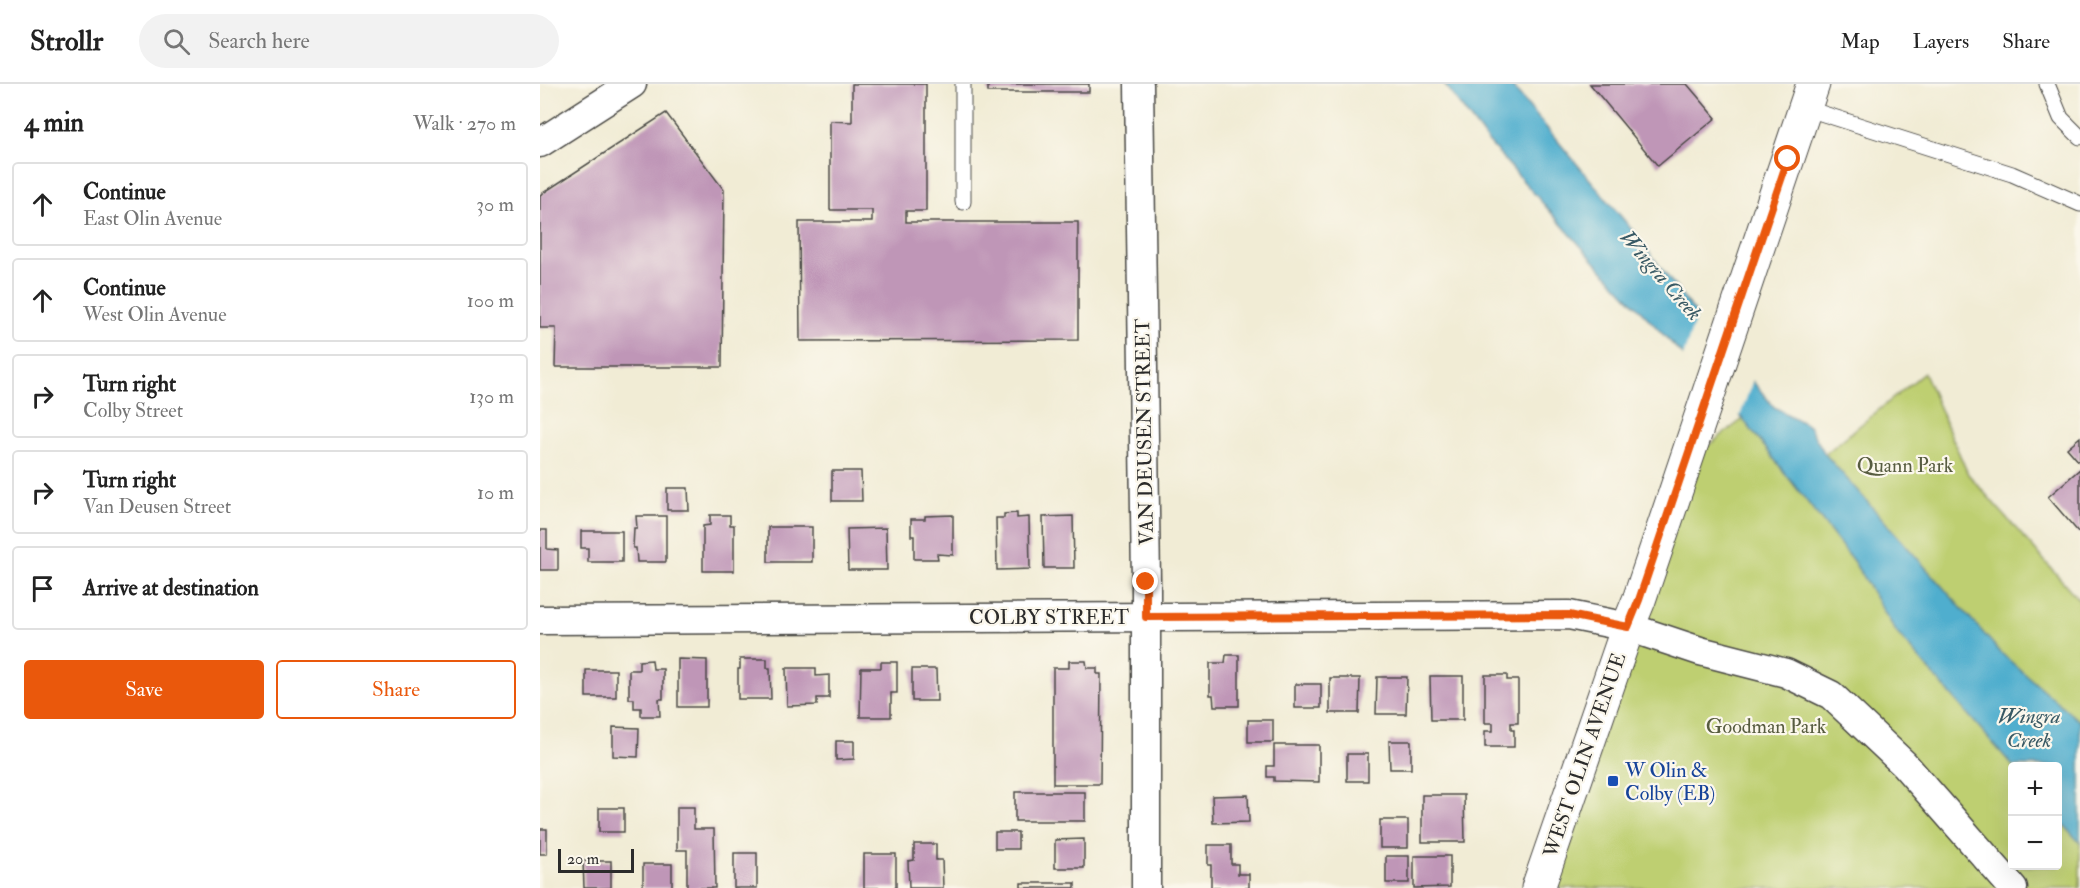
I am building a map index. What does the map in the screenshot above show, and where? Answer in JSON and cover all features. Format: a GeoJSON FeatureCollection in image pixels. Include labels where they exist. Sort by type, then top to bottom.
{"type":"FeatureCollection","features":[{"type":"Feature","properties":{"kind":"street"},"geometry":{"type":"LineString","coordinates":[[540,142],[632,84]]}},
{"type":"Feature","properties":{"kind":"street","name":"VAN DEUSEN STREET"},"geometry":{"type":"LineString","coordinates":[[1139,84],[1146,617],[1146,888]]}},
{"type":"Feature","properties":{"kind":"street","name":"WEST OLIN AVENUE"},"geometry":{"type":"LineString","coordinates":[[1538,888],[1639,600],[1809,96]]}},
{"type":"Feature","properties":{"kind":"street","name":"COLBY STREET"},"geometry":{"type":"LineString","coordinates":[[540,620],[1569,615],[1628,627],[1700,651],[1786,673],[1831,695],[1904,764],[2013,888]]}},
{"type":"Feature","properties":{"kind":"lane"},"geometry":{"type":"LineString","coordinates":[[963,84],[963,202]]}},
{"type":"Feature","properties":{"kind":"lane"},"geometry":{"type":"LineString","coordinates":[[2047,84],[2061,118],[2080,137]]}},
{"type":"Feature","properties":{"kind":"lane"},"geometry":{"type":"LineString","coordinates":[[1809,96],[2012,174],[2080,204]]}},
{"type":"Feature","properties":{"kind":"green space","name":"Quann Park"},"geometry":{"type":"Polygon","coordinates":[[[1924,373],[1968,474],[2080,601],[2080,722],[2001,653],[1825,454],[1924,373]]]}},
{"type":"Feature","properties":{"kind":"green space","name":"Goodman Park"},"geometry":{"type":"Polygon","coordinates":[[[1743,419],[1854,562],[1897,633],[2010,762],[2008,870],[2062,870],[2062,823],[2080,843],[2080,888],[1538,888],[1684,464],[1743,419]]]}},
{"type":"Feature","properties":{"kind":"water","name":"Wingra Creek"},"geometry":{"type":"Polygon","coordinates":[[[1444,84],[1510,84],[1634,232],[1689,305],[1774,407],[1809,426],[1825,454],[2001,653],[2080,722],[2080,843],[2062,823],[2062,762],[2010,762],[1897,633],[1854,562],[1743,419],[1594,261],[1485,138],[1444,84]]]}},
{"type":"Feature","properties":{"kind":"pier"},"geometry":{"type":"Polygon","coordinates":[[[1698,311],[1754,377],[1739,419],[1682,359],[1698,311]]]}},
{"type":"Feature","properties":{"kind":"building"},"geometry":{"type":"Polygon","coordinates":[[[852,84],[926,84],[926,211],[906,211],[906,222],[1078,222],[1078,340],[800,341],[799,222],[872,222],[872,210],[830,210],[830,121],[852,122],[852,84]]]}},
{"type":"Feature","properties":{"kind":"building"},"geometry":{"type":"Polygon","coordinates":[[[988,84],[1089,84],[1089,92],[988,92],[988,84]]]}},
{"type":"Feature","properties":{"kind":"building"},"geometry":{"type":"Polygon","coordinates":[[[1590,84],[1687,84],[1716,118],[1658,166],[1590,84]]]}},
{"type":"Feature","properties":{"kind":"building"},"geometry":{"type":"Polygon","coordinates":[[[666,113],[724,190],[722,367],[555,367],[556,328],[540,328],[540,195],[666,113]]]}},
{"type":"Feature","properties":{"kind":"building"},"geometry":{"type":"Polygon","coordinates":[[[2080,437],[2080,463],[2067,448],[2080,437]]]}},
{"type":"Feature","properties":{"kind":"building"},"geometry":{"type":"Polygon","coordinates":[[[2080,469],[2080,534],[2048,497],[2080,469]]]}},
{"type":"Feature","properties":{"kind":"building"},"geometry":{"type":"Polygon","coordinates":[[[832,471],[861,471],[862,501],[832,501],[832,471]]]}},
{"type":"Feature","properties":{"kind":"building"},"geometry":{"type":"Polygon","coordinates":[[[667,488],[688,488],[689,510],[667,510],[667,488]]]}},
{"type":"Feature","properties":{"kind":"building"},"geometry":{"type":"Polygon","coordinates":[[[1017,513],[1017,518],[1029,517],[1030,569],[997,570],[996,518],[1004,518],[1004,514],[1017,513]]]}},
{"type":"Feature","properties":{"kind":"building"},"geometry":{"type":"Polygon","coordinates":[[[710,515],[730,515],[730,525],[734,525],[734,571],[703,571],[703,526],[710,525],[710,515]]]}},
{"type":"Feature","properties":{"kind":"building"},"geometry":{"type":"Polygon","coordinates":[[[953,515],[953,555],[937,554],[938,559],[914,559],[911,519],[953,515]]]}},
{"type":"Feature","properties":{"kind":"building"},"geometry":{"type":"Polygon","coordinates":[[[636,516],[666,516],[666,562],[637,562],[636,548],[633,548],[634,528],[637,528],[636,516]]]}},
{"type":"Feature","properties":{"kind":"building"},"geometry":{"type":"Polygon","coordinates":[[[1073,516],[1074,568],[1044,568],[1043,517],[1073,516]]]}},
{"type":"Feature","properties":{"kind":"building"},"geometry":{"type":"Polygon","coordinates":[[[768,527],[812,527],[812,562],[768,562],[768,527]]]}},
{"type":"Feature","properties":{"kind":"building"},"geometry":{"type":"Polygon","coordinates":[[[886,528],[887,570],[848,570],[847,529],[886,528]]]}},
{"type":"Feature","properties":{"kind":"building"},"geometry":{"type":"Polygon","coordinates":[[[540,530],[547,530],[547,549],[558,550],[558,570],[540,570],[540,530]]]}},
{"type":"Feature","properties":{"kind":"building"},"geometry":{"type":"Polygon","coordinates":[[[581,531],[622,531],[622,562],[588,562],[588,548],[581,548],[581,531]]]}},
{"type":"Feature","properties":{"kind":"building"},"geometry":{"type":"Polygon","coordinates":[[[1226,655],[1239,655],[1239,706],[1214,706],[1213,695],[1210,695],[1210,663],[1225,663],[1226,655]]]}},
{"type":"Feature","properties":{"kind":"building"},"geometry":{"type":"Polygon","coordinates":[[[678,659],[707,660],[707,707],[678,707],[678,659]]]}},
{"type":"Feature","properties":{"kind":"building"},"geometry":{"type":"Polygon","coordinates":[[[740,659],[767,659],[767,668],[770,668],[771,699],[738,699],[740,659]]]}},
{"type":"Feature","properties":{"kind":"building"},"geometry":{"type":"Polygon","coordinates":[[[652,660],[653,669],[663,669],[663,699],[659,699],[660,716],[641,716],[641,708],[634,708],[634,699],[629,699],[629,670],[639,670],[639,661],[652,660]]]}},
{"type":"Feature","properties":{"kind":"building"},"geometry":{"type":"Polygon","coordinates":[[[1069,661],[1086,661],[1087,668],[1097,668],[1097,674],[1101,674],[1100,784],[1053,784],[1053,668],[1069,668],[1069,661]]]}},
{"type":"Feature","properties":{"kind":"building"},"geometry":{"type":"Polygon","coordinates":[[[881,662],[897,662],[897,693],[891,693],[891,717],[860,717],[861,668],[881,668],[881,662]]]}},
{"type":"Feature","properties":{"kind":"building"},"geometry":{"type":"Polygon","coordinates":[[[786,668],[816,668],[816,676],[829,675],[829,698],[817,698],[817,705],[787,706],[786,668]]]}},
{"type":"Feature","properties":{"kind":"building"},"geometry":{"type":"Polygon","coordinates":[[[912,669],[936,669],[937,701],[912,701],[912,669]]]}},
{"type":"Feature","properties":{"kind":"building"},"geometry":{"type":"Polygon","coordinates":[[[586,670],[616,670],[616,697],[586,697],[586,670]]]}},
{"type":"Feature","properties":{"kind":"building"},"geometry":{"type":"Polygon","coordinates":[[[1485,675],[1507,675],[1507,680],[1518,680],[1518,723],[1511,723],[1511,730],[1514,730],[1514,747],[1485,747],[1485,731],[1493,731],[1493,723],[1485,723],[1485,675]]]}},
{"type":"Feature","properties":{"kind":"building"},"geometry":{"type":"Polygon","coordinates":[[[1430,676],[1463,676],[1463,720],[1431,720],[1430,676]]]}},
{"type":"Feature","properties":{"kind":"building"},"geometry":{"type":"Polygon","coordinates":[[[1377,677],[1407,677],[1406,714],[1376,714],[1377,677]]]}},
{"type":"Feature","properties":{"kind":"building"},"geometry":{"type":"Polygon","coordinates":[[[1330,678],[1360,678],[1359,713],[1330,713],[1330,678]]]}},
{"type":"Feature","properties":{"kind":"building"},"geometry":{"type":"Polygon","coordinates":[[[1295,684],[1321,684],[1321,708],[1295,708],[1295,684]]]}},
{"type":"Feature","properties":{"kind":"building"},"geometry":{"type":"Polygon","coordinates":[[[1248,720],[1273,720],[1273,742],[1248,742],[1248,720]]]}},
{"type":"Feature","properties":{"kind":"building"},"geometry":{"type":"Polygon","coordinates":[[[613,727],[639,728],[638,757],[613,756],[613,727]]]}},
{"type":"Feature","properties":{"kind":"building"},"geometry":{"type":"Polygon","coordinates":[[[836,741],[854,741],[854,759],[836,760],[836,741]]]}},
{"type":"Feature","properties":{"kind":"building"},"geometry":{"type":"Polygon","coordinates":[[[1389,741],[1411,741],[1411,769],[1390,769],[1389,741]]]}},
{"type":"Feature","properties":{"kind":"building"},"geometry":{"type":"Polygon","coordinates":[[[1274,745],[1319,745],[1319,782],[1274,781],[1274,777],[1267,777],[1267,766],[1274,766],[1274,745]]]}},
{"type":"Feature","properties":{"kind":"building"},"geometry":{"type":"Polygon","coordinates":[[[1347,754],[1368,754],[1368,781],[1347,781],[1347,754]]]}},
{"type":"Feature","properties":{"kind":"building"},"geometry":{"type":"Polygon","coordinates":[[[1015,792],[1085,792],[1085,821],[1015,821],[1015,792]]]}},
{"type":"Feature","properties":{"kind":"building"},"geometry":{"type":"Polygon","coordinates":[[[1248,795],[1249,822],[1213,823],[1212,796],[1248,795]]]}},
{"type":"Feature","properties":{"kind":"building"},"geometry":{"type":"Polygon","coordinates":[[[1422,795],[1464,795],[1465,842],[1422,842],[1422,795]]]}},
{"type":"Feature","properties":{"kind":"building"},"geometry":{"type":"Polygon","coordinates":[[[677,807],[694,807],[694,829],[714,829],[715,888],[687,888],[687,850],[677,850],[677,807]]]}},
{"type":"Feature","properties":{"kind":"building"},"geometry":{"type":"Polygon","coordinates":[[[599,808],[624,808],[624,832],[599,832],[599,808]]]}},
{"type":"Feature","properties":{"kind":"building"},"geometry":{"type":"Polygon","coordinates":[[[1380,820],[1408,820],[1408,848],[1380,848],[1380,820]]]}},
{"type":"Feature","properties":{"kind":"building"},"geometry":{"type":"Polygon","coordinates":[[[540,829],[547,829],[547,854],[540,854],[540,829]]]}},
{"type":"Feature","properties":{"kind":"building"},"geometry":{"type":"Polygon","coordinates":[[[995,832],[1018,832],[1018,849],[995,849],[995,832]]]}},
{"type":"Feature","properties":{"kind":"building"},"geometry":{"type":"Polygon","coordinates":[[[1084,839],[1084,868],[1055,868],[1055,840],[1084,839]]]}},
{"type":"Feature","properties":{"kind":"building"},"geometry":{"type":"Polygon","coordinates":[[[914,844],[936,844],[936,860],[942,860],[943,888],[909,888],[908,861],[914,860],[914,844]]]}},
{"type":"Feature","properties":{"kind":"building"},"geometry":{"type":"Polygon","coordinates":[[[1208,845],[1231,845],[1231,864],[1238,864],[1238,874],[1249,874],[1249,888],[1211,888],[1208,845]]]}},
{"type":"Feature","properties":{"kind":"building"},"geometry":{"type":"Polygon","coordinates":[[[734,853],[757,853],[757,888],[734,888],[734,853]]]}},
{"type":"Feature","properties":{"kind":"building"},"geometry":{"type":"Polygon","coordinates":[[[864,854],[896,854],[896,888],[864,888],[864,854]]]}},
{"type":"Feature","properties":{"kind":"building"},"geometry":{"type":"Polygon","coordinates":[[[1386,856],[1409,856],[1409,883],[1386,883],[1386,856]]]}},
{"type":"Feature","properties":{"kind":"building"},"geometry":{"type":"Polygon","coordinates":[[[1414,856],[1450,856],[1450,887],[1414,888],[1414,856]]]}},
{"type":"Feature","properties":{"kind":"building"},"geometry":{"type":"Polygon","coordinates":[[[583,861],[611,861],[611,888],[584,888],[583,861]]]}},
{"type":"Feature","properties":{"kind":"building"},"geometry":{"type":"Polygon","coordinates":[[[643,864],[672,864],[672,888],[643,888],[643,864]]]}},
{"type":"Feature","properties":{"kind":"building"},"geometry":{"type":"Polygon","coordinates":[[[1021,883],[1075,883],[1075,888],[1021,888],[1021,883]]]}},
{"type":"Feature","properties":{"kind":"place","name":"W Olin & Colby (EB)"},"geometry":{"type":"Point","coordinates":[1613,781]}},
{"type":"Feature","properties":{"kind":"route"},"geometry":{"type":"LineString","coordinates":[[1146,582],[1146,617],[1569,615],[1628,627],[1788,159]]}}]}
